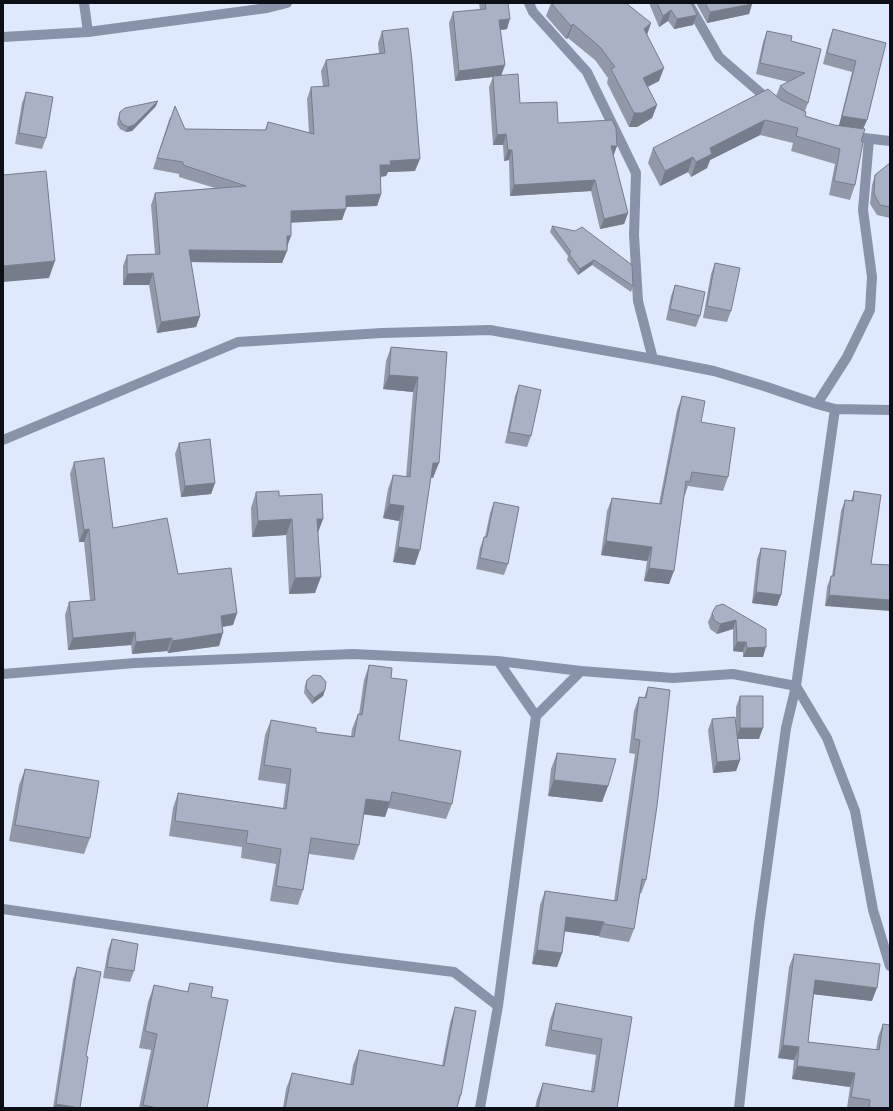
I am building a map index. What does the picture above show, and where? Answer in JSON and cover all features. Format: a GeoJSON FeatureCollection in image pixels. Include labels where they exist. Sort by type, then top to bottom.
{"type":"FeatureCollection","features":[{"type":"Feature","properties":{"kind":"street"},"geometry":{"type":"LineString","coordinates":[[84,3],[88,32]]}},
{"type":"Feature","properties":{"kind":"street"},"geometry":{"type":"LineString","coordinates":[[3,37],[88,32],[267,8],[287,3]]}},
{"type":"Feature","properties":{"kind":"street"},"geometry":{"type":"LineString","coordinates":[[529,3],[533,12],[587,72],[636,173],[634,235],[638,301],[653,358]]}},
{"type":"Feature","properties":{"kind":"street"},"geometry":{"type":"LineString","coordinates":[[688,3],[719,57],[779,109]]}},
{"type":"Feature","properties":{"kind":"street"},"geometry":{"type":"LineString","coordinates":[[853,137],[890,141]]}},
{"type":"Feature","properties":{"kind":"street"},"geometry":{"type":"LineString","coordinates":[[816,404],[847,357],[870,310],[872,276],[863,210],[869,139]]}},
{"type":"Feature","properties":{"kind":"street"},"geometry":{"type":"LineString","coordinates":[[3,440],[238,342],[382,333],[490,330],[653,358],[714,371],[834,409],[890,410]]}},
{"type":"Feature","properties":{"kind":"street"},"geometry":{"type":"LineString","coordinates":[[739,1108],[760,925],[786,728],[796,686],[834,409]]}},
{"type":"Feature","properties":{"kind":"street"},"geometry":{"type":"LineString","coordinates":[[3,674],[135,663],[353,654],[498,661],[581,671],[673,678],[733,674],[796,686],[827,738],[855,811],[873,910],[890,966]]}},
{"type":"Feature","properties":{"kind":"street"},"geometry":{"type":"LineString","coordinates":[[498,661],[536,716]]}},
{"type":"Feature","properties":{"kind":"street"},"geometry":{"type":"LineString","coordinates":[[480,1108],[498,1006],[536,716],[581,671]]}},
{"type":"Feature","properties":{"kind":"street"},"geometry":{"type":"LineString","coordinates":[[3,909],[340,958],[454,972],[498,1006]]}},
{"type":"Feature","properties":{"kind":"building"},"geometry":{"type":"Polygon","coordinates":[[[485,3],[508,3],[510,19],[499,20],[505,65],[459,71],[453,12],[486,9],[485,3]]]}},
{"type":"Feature","properties":{"kind":"building"},"geometry":{"type":"Polygon","coordinates":[[[551,3],[626,3],[651,23],[644,29],[664,68],[643,78],[657,105],[642,113],[634,113],[611,69],[615,67],[600,47],[573,24],[571,26],[551,3]]]}},
{"type":"Feature","properties":{"kind":"building"},"geometry":{"type":"Polygon","coordinates":[[[657,3],[691,3],[697,15],[677,19],[671,10],[663,16],[657,3]]]}},
{"type":"Feature","properties":{"kind":"building"},"geometry":{"type":"Polygon","coordinates":[[[705,3],[752,3],[752,4],[710,12],[705,3]]]}},
{"type":"Feature","properties":{"kind":"building"},"geometry":{"type":"Polygon","coordinates":[[[408,28],[420,159],[390,161],[391,165],[380,165],[381,194],[346,196],[346,209],[291,211],[291,236],[287,236],[287,251],[189,250],[200,316],[161,322],[153,273],[127,274],[127,255],[160,254],[155,193],[246,186],[183,165],[183,162],[157,158],[175,106],[185,129],[266,130],[268,122],[314,134],[311,87],[329,86],[326,60],[385,53],[382,31],[408,28]]]}},
{"type":"Feature","properties":{"kind":"building"},"geometry":{"type":"Polygon","coordinates":[[[833,29],[886,43],[867,120],[842,116],[856,61],[827,53],[833,29]]]}},
{"type":"Feature","properties":{"kind":"building"},"geometry":{"type":"Polygon","coordinates":[[[767,31],[792,36],[791,41],[821,49],[808,103],[787,92],[780,86],[805,73],[760,63],[767,31]]]}},
{"type":"Feature","properties":{"kind":"building"},"geometry":{"type":"Polygon","coordinates":[[[518,74],[520,103],[557,102],[558,123],[612,120],[616,128],[617,146],[611,146],[628,213],[604,219],[595,180],[514,185],[512,150],[508,150],[506,134],[497,135],[493,76],[518,74]]]}},
{"type":"Feature","properties":{"kind":"building"},"geometry":{"type":"Polygon","coordinates":[[[768,89],[781,100],[806,112],[805,116],[834,125],[865,129],[861,141],[863,142],[855,185],[834,181],[840,149],[796,136],[798,128],[765,120],[710,148],[712,154],[696,162],[693,157],[665,171],[653,148],[768,89]]]}},
{"type":"Feature","properties":{"kind":"building"},"geometry":{"type":"Polygon","coordinates":[[[26,92],[53,97],[46,138],[19,133],[26,92]]]}},
{"type":"Feature","properties":{"kind":"building"},"geometry":{"type":"Polygon","coordinates":[[[158,101],[134,125],[128,127],[122,124],[119,118],[120,112],[125,108],[158,101]]]}},
{"type":"Feature","properties":{"kind":"building"},"geometry":{"type":"Polygon","coordinates":[[[890,163],[890,207],[880,205],[874,194],[875,175],[890,163]]]}},
{"type":"Feature","properties":{"kind":"building"},"geometry":{"type":"Polygon","coordinates":[[[46,171],[55,261],[3,266],[3,175],[46,171]]]}},
{"type":"Feature","properties":{"kind":"building"},"geometry":{"type":"Polygon","coordinates":[[[552,226],[575,231],[582,227],[632,265],[633,286],[594,260],[580,269],[569,254],[571,252],[552,226]]]}},
{"type":"Feature","properties":{"kind":"building"},"geometry":{"type":"Polygon","coordinates":[[[715,263],[740,268],[731,311],[707,306],[715,263]]]}},
{"type":"Feature","properties":{"kind":"building"},"geometry":{"type":"Polygon","coordinates":[[[675,285],[705,292],[700,316],[670,309],[675,285]]]}},
{"type":"Feature","properties":{"kind":"building"},"geometry":{"type":"Polygon","coordinates":[[[391,347],[447,352],[439,463],[433,463],[420,550],[398,547],[404,506],[389,504],[393,475],[410,477],[418,377],[389,375],[391,347]]]}},
{"type":"Feature","properties":{"kind":"building"},"geometry":{"type":"Polygon","coordinates":[[[519,385],[541,390],[531,436],[509,432],[519,385]]]}},
{"type":"Feature","properties":{"kind":"building"},"geometry":{"type":"Polygon","coordinates":[[[682,396],[705,401],[701,422],[735,428],[728,477],[692,472],[690,482],[686,481],[674,571],[649,568],[652,547],[606,541],[612,498],[661,504],[682,396]]]}},
{"type":"Feature","properties":{"kind":"building"},"geometry":{"type":"Polygon","coordinates":[[[210,439],[215,483],[185,486],[179,443],[210,439]]]}},
{"type":"Feature","properties":{"kind":"building"},"geometry":{"type":"Polygon","coordinates":[[[104,458],[113,528],[167,518],[178,574],[231,568],[237,613],[221,616],[223,633],[172,641],[172,638],[136,642],[135,632],[73,638],[69,602],[95,600],[89,529],[84,530],[74,462],[104,458]]]}},
{"type":"Feature","properties":{"kind":"building"},"geometry":{"type":"Polygon","coordinates":[[[279,491],[279,496],[322,494],[323,519],[317,519],[321,577],[295,578],[292,519],[258,521],[256,492],[279,491]]]}},
{"type":"Feature","properties":{"kind":"building"},"geometry":{"type":"Polygon","coordinates":[[[854,491],[881,495],[871,564],[890,565],[890,600],[829,595],[831,576],[834,576],[845,500],[853,501],[854,491]]]}},
{"type":"Feature","properties":{"kind":"building"},"geometry":{"type":"Polygon","coordinates":[[[494,502],[519,507],[508,564],[480,558],[484,537],[487,537],[494,502]]]}},
{"type":"Feature","properties":{"kind":"building"},"geometry":{"type":"Polygon","coordinates":[[[761,548],[786,551],[781,595],[756,592],[761,548]]]}},
{"type":"Feature","properties":{"kind":"building"},"geometry":{"type":"Polygon","coordinates":[[[723,604],[766,629],[766,647],[747,648],[746,642],[737,642],[736,620],[720,624],[714,620],[712,613],[716,606],[723,604]]]}},
{"type":"Feature","properties":{"kind":"building"},"geometry":{"type":"Polygon","coordinates":[[[369,665],[392,668],[391,678],[407,680],[399,740],[461,751],[452,804],[392,792],[390,802],[366,799],[359,845],[311,838],[303,890],[276,886],[281,849],[246,843],[248,831],[175,821],[178,793],[286,809],[291,769],[264,765],[271,720],[316,728],[316,732],[354,737],[358,714],[362,715],[369,665]]]}},
{"type":"Feature","properties":{"kind":"building"},"geometry":{"type":"Polygon","coordinates":[[[313,675],[321,676],[326,682],[325,690],[314,698],[306,688],[307,680],[313,675]]]}},
{"type":"Feature","properties":{"kind":"building"},"geometry":{"type":"Polygon","coordinates":[[[648,687],[670,690],[657,806],[646,880],[642,879],[634,929],[604,924],[604,922],[566,917],[562,953],[537,950],[545,891],[617,901],[640,740],[634,739],[639,697],[646,698],[648,687]]]}},
{"type":"Feature","properties":{"kind":"building"},"geometry":{"type":"Polygon","coordinates":[[[740,696],[763,696],[763,728],[740,728],[740,696]]]}},
{"type":"Feature","properties":{"kind":"building"},"geometry":{"type":"Polygon","coordinates":[[[735,717],[740,760],[717,762],[712,719],[735,717]]]}},
{"type":"Feature","properties":{"kind":"building"},"geometry":{"type":"Polygon","coordinates":[[[557,753],[616,759],[608,786],[554,780],[557,753]]]}},
{"type":"Feature","properties":{"kind":"building"},"geometry":{"type":"Polygon","coordinates":[[[25,769],[99,781],[90,838],[15,825],[25,769]]]}},
{"type":"Feature","properties":{"kind":"building"},"geometry":{"type":"Polygon","coordinates":[[[112,939],[138,944],[134,971],[107,967],[112,939]]]}},
{"type":"Feature","properties":{"kind":"building"},"geometry":{"type":"Polygon","coordinates":[[[794,954],[880,964],[877,988],[815,980],[808,1042],[879,1050],[883,1024],[890,1025],[890,1108],[869,1108],[870,1100],[851,1097],[855,1073],[797,1066],[799,1047],[783,1045],[794,954]]]}},
{"type":"Feature","properties":{"kind":"building"},"geometry":{"type":"Polygon","coordinates":[[[77,967],[101,972],[86,1056],[88,1057],[80,1108],[56,1104],[77,967]]]}},
{"type":"Feature","properties":{"kind":"building"},"geometry":{"type":"Polygon","coordinates":[[[190,983],[213,987],[211,997],[228,1000],[207,1108],[157,1108],[143,1105],[157,1034],[145,1031],[154,985],[188,992],[190,983]]]}},
{"type":"Feature","properties":{"kind":"building"},"geometry":{"type":"Polygon","coordinates":[[[556,1003],[632,1017],[617,1108],[538,1108],[543,1083],[594,1092],[602,1039],[551,1030],[556,1003]]]}},
{"type":"Feature","properties":{"kind":"building"},"geometry":{"type":"Polygon","coordinates":[[[455,1007],[476,1011],[461,1095],[457,1108],[285,1108],[292,1073],[353,1085],[359,1050],[444,1066],[455,1007]]]}}]}
